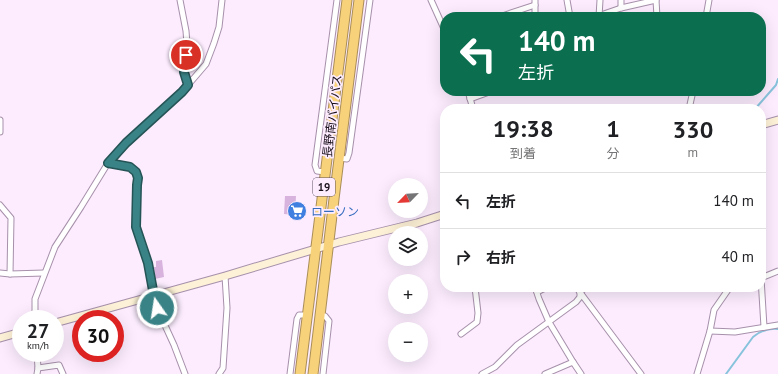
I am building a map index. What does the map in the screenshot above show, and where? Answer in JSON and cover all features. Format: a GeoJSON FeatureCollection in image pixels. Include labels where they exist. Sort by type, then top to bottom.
{"type":"FeatureCollection","features":[{"type":"Feature","properties":{"kind":"highway","name":"長野南バイパス"},"geometry":{"type":"LineString","coordinates":[[300,374],[347,0]]}},
{"type":"Feature","properties":{"kind":"highway","name":"長野南バイパス"},"geometry":{"type":"LineString","coordinates":[[313,374],[359,0]]}},
{"type":"Feature","properties":{"kind":"street"},"geometry":{"type":"LineString","coordinates":[[180,0],[186,31],[187,44],[184,72],[188,85]]}},
{"type":"Feature","properties":{"kind":"street"},"geometry":{"type":"LineString","coordinates":[[35,310],[34,299],[55,247],[108,163],[126,143],[182,92],[206,64],[219,27],[222,0]]}},
{"type":"Feature","properties":{"kind":"street"},"geometry":{"type":"LineString","coordinates":[[325,172],[317,171],[315,165],[337,0]]}},
{"type":"Feature","properties":{"kind":"street"},"geometry":{"type":"LineString","coordinates":[[340,158],[347,159],[349,153],[370,0]]}},
{"type":"Feature","properties":{"kind":"street"},"geometry":{"type":"LineString","coordinates":[[431,0],[440,20]]}},
{"type":"Feature","properties":{"kind":"street"},"geometry":{"type":"LineString","coordinates":[[567,0],[569,12]]}},
{"type":"Feature","properties":{"kind":"street"},"geometry":{"type":"LineString","coordinates":[[598,12],[600,0]]}},
{"type":"Feature","properties":{"kind":"street"},"geometry":{"type":"LineString","coordinates":[[621,0],[621,8]]}},
{"type":"Feature","properties":{"kind":"street"},"geometry":{"type":"LineString","coordinates":[[610,12],[656,0],[657,12]]}},
{"type":"Feature","properties":{"kind":"street"},"geometry":{"type":"LineString","coordinates":[[707,12],[709,0]]}},
{"type":"Feature","properties":{"kind":"street"},"geometry":{"type":"LineString","coordinates":[[511,12],[535,2]]}},
{"type":"Feature","properties":{"kind":"street"},"geometry":{"type":"LineString","coordinates":[[469,96],[472,104]]}},
{"type":"Feature","properties":{"kind":"street"},"geometry":{"type":"LineString","coordinates":[[470,99],[478,96]]}},
{"type":"Feature","properties":{"kind":"street"},"geometry":{"type":"LineString","coordinates":[[0,120],[0,132]]}},
{"type":"Feature","properties":{"kind":"street"},"geometry":{"type":"LineString","coordinates":[[766,124],[778,120]]}},
{"type":"Feature","properties":{"kind":"street"},"geometry":{"type":"LineString","coordinates":[[108,163],[130,167],[136,172],[138,178],[136,227],[148,263],[157,308],[186,374]]}},
{"type":"Feature","properties":{"kind":"street"},"geometry":{"type":"LineString","coordinates":[[0,205],[11,218],[10,274]]}},
{"type":"Feature","properties":{"kind":"street"},"geometry":{"type":"LineString","coordinates":[[64,321],[225,276],[339,242],[368,236],[440,216]]}},
{"type":"Feature","properties":{"kind":"street"},"geometry":{"type":"LineString","coordinates":[[766,276],[778,271]]}},
{"type":"Feature","properties":{"kind":"street"},"geometry":{"type":"LineString","coordinates":[[0,273],[10,274],[44,272]]}},
{"type":"Feature","properties":{"kind":"street"},"geometry":{"type":"LineString","coordinates":[[219,374],[223,368],[227,308],[225,276]]}},
{"type":"Feature","properties":{"kind":"street"},"geometry":{"type":"LineString","coordinates":[[461,334],[477,322],[478,313],[476,292]]}},
{"type":"Feature","properties":{"kind":"street"},"geometry":{"type":"LineString","coordinates":[[537,292],[549,322],[581,374]]}},
{"type":"Feature","properties":{"kind":"street"},"geometry":{"type":"LineString","coordinates":[[482,374],[495,366],[517,345],[576,302],[580,297],[580,292]]}},
{"type":"Feature","properties":{"kind":"street"},"geometry":{"type":"LineString","coordinates":[[580,292],[641,374]]}},
{"type":"Feature","properties":{"kind":"street"},"geometry":{"type":"LineString","coordinates":[[697,374],[710,331],[714,310],[727,292]]}},
{"type":"Feature","properties":{"kind":"street"},"geometry":{"type":"LineString","coordinates":[[762,292],[764,327]]}},
{"type":"Feature","properties":{"kind":"street"},"geometry":{"type":"LineString","coordinates":[[290,374],[297,319],[299,315],[308,315]]}},
{"type":"Feature","properties":{"kind":"street"},"geometry":{"type":"LineString","coordinates":[[320,316],[325,316],[329,321],[323,374]]}},
{"type":"Feature","properties":{"kind":"street"},"geometry":{"type":"LineString","coordinates":[[710,331],[735,332],[778,325]]}},
{"type":"Feature","properties":{"kind":"street"},"geometry":{"type":"LineString","coordinates":[[0,338],[12,335]]}},
{"type":"Feature","properties":{"kind":"street"},"geometry":{"type":"LineString","coordinates":[[37,374],[38,362]]}},
{"type":"Feature","properties":{"kind":"street"},"geometry":{"type":"LineString","coordinates":[[545,374],[573,362]]}},
{"type":"Feature","properties":{"kind":"street"},"geometry":{"type":"LineString","coordinates":[[38,368],[59,365],[63,374]]}},
{"type":"Feature","properties":{"kind":"building"},"geometry":{"type":"Polygon","coordinates":[[[285,196],[296,196],[295,215],[284,214],[285,196]]]}},
{"type":"Feature","properties":{"kind":"building"},"geometry":{"type":"Polygon","coordinates":[[[162,260],[164,277],[155,279],[154,267],[156,267],[156,261],[162,260]]]}},
{"type":"Feature","properties":{"kind":"waterway"},"geometry":{"type":"LineString","coordinates":[[759,104],[776,85],[778,79]]}},
{"type":"Feature","properties":{"kind":"waterway"},"geometry":{"type":"LineString","coordinates":[[726,374],[753,337],[764,330],[778,329]]}},
{"type":"Feature","properties":{"kind":"place","name":"ローソン"},"geometry":{"type":"Point","coordinates":[297,211]}},
{"type":"Feature","properties":{"kind":"route"},"geometry":{"type":"LineString","coordinates":[[157,308],[148,263],[136,227],[138,178],[136,172],[130,167],[108,163],[126,143],[188,85],[184,72],[186,55]]}}]}
